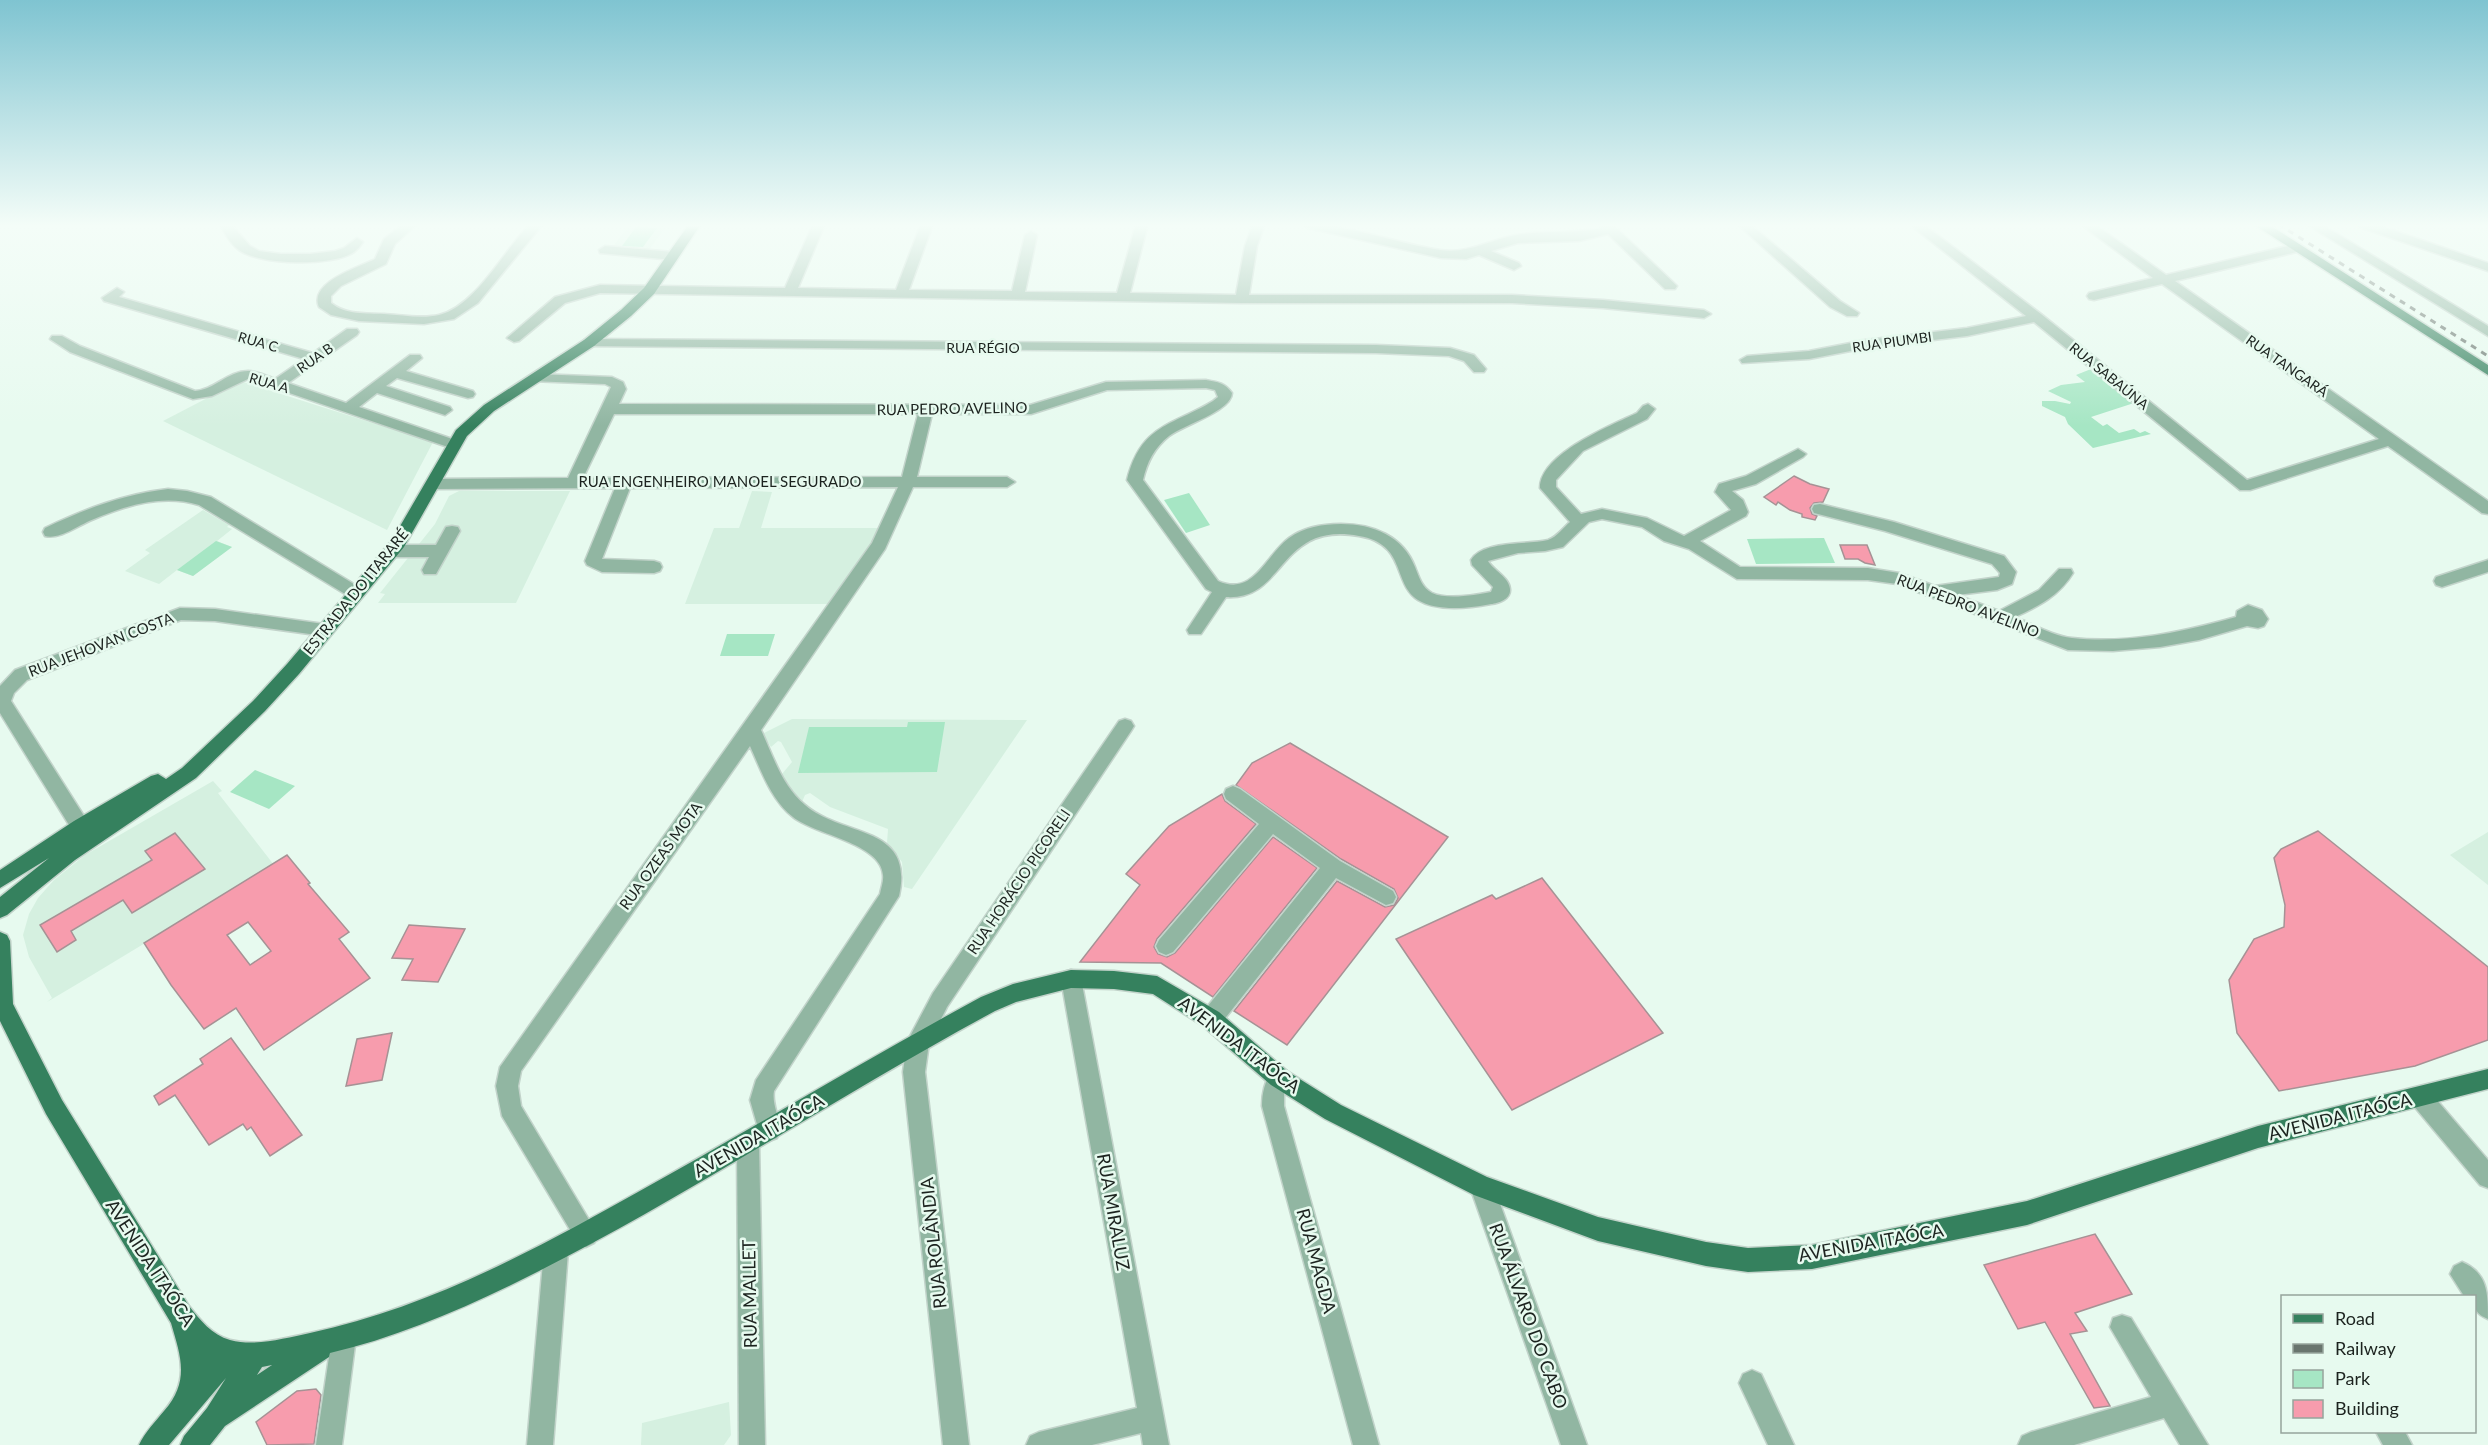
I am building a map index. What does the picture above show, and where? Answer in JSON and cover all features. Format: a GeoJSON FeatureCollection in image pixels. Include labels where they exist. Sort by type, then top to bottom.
{"type":"FeatureCollection","features":[{"type":"Feature","properties":{"kind":"main road","name":"ESTRADA DO ITARARÉ"},"geometry":{"type":"LineString","coordinates":[[0,909],[68,854],[174,784],[260,706],[393,551],[461,433],[483,413],[589,343],[648,291]]}},
{"type":"Feature","properties":{"kind":"main road"},"geometry":{"type":"LineString","coordinates":[[2364,291],[2488,371]]}},
{"type":"Feature","properties":{"kind":"main road","name":"ESTRADA DO ITARARÉ"},"geometry":{"type":"LineString","coordinates":[[0,880],[81,827],[207,754]]}},
{"type":"Feature","properties":{"kind":"main road","name":"AVENIDA ITAÓCA"},"geometry":{"type":"LineString","coordinates":[[0,941],[2,1003],[54,1107],[180,1315],[197,1335],[212,1346],[243,1354],[278,1352],[339,1338],[434,1306],[556,1251],[747,1143],[918,1042],[1013,993],[1071,979],[1114,980],[1157,985],[1211,1019],[1279,1078],[1373,1134],[1482,1187],[1598,1228],[1706,1254],[1748,1260],[1812,1257],[2027,1213],[2258,1137],[2421,1098],[2488,1079]]}},
{"type":"Feature","properties":{"kind":"main road"},"geometry":{"type":"LineString","coordinates":[[180,1315],[196,1362],[196,1375],[183,1408]]}},
{"type":"Feature","properties":{"kind":"main road"},"geometry":{"type":"LineString","coordinates":[[193,1445],[216,1417],[251,1392],[339,1338]]}},
{"type":"Feature","properties":{"kind":"main road"},"geometry":{"type":"LineString","coordinates":[[216,1417],[243,1354]]}},
{"type":"Feature","properties":{"kind":"main road"},"geometry":{"type":"LineString","coordinates":[[152,1445],[183,1408],[243,1354]]}},
{"type":"Feature","properties":{"kind":"street"},"geometry":{"type":"LineString","coordinates":[[327,291],[324,304],[337,313],[363,317],[429,320],[449,316],[468,305],[479,291]]}},
{"type":"Feature","properties":{"kind":"street"},"geometry":{"type":"LineString","coordinates":[[514,338],[556,303],[569,296],[589,291]]}},
{"type":"Feature","properties":{"kind":"street"},"geometry":{"type":"LineString","coordinates":[[710,291],[1242,299],[1523,299],[1704,314]]}},
{"type":"Feature","properties":{"kind":"street"},"geometry":{"type":"LineString","coordinates":[[1123,296],[1124,291]]}},
{"type":"Feature","properties":{"kind":"street"},"geometry":{"type":"LineString","coordinates":[[1242,299],[1243,291]]}},
{"type":"Feature","properties":{"kind":"street"},"geometry":{"type":"LineString","coordinates":[[1821,291],[1852,314]]}},
{"type":"Feature","properties":{"kind":"street","name":"RUA SABAÚNA"},"geometry":{"type":"LineString","coordinates":[[2003,291],[2245,486],[2390,440]]}},
{"type":"Feature","properties":{"kind":"street"},"geometry":{"type":"LineString","coordinates":[[2094,296],[2111,291]]}},
{"type":"Feature","properties":{"kind":"street","name":"RUA TANGARÁ"},"geometry":{"type":"LineString","coordinates":[[2181,291],[2488,509]]}},
{"type":"Feature","properties":{"kind":"street"},"geometry":{"type":"LineString","coordinates":[[2422,291],[2488,332]]}},
{"type":"Feature","properties":{"kind":"street","name":"RUA C"},"geometry":{"type":"LineString","coordinates":[[117,292],[109,298],[315,358]]}},
{"type":"Feature","properties":{"kind":"street","name":"RUA PIUMBI"},"geometry":{"type":"LineString","coordinates":[[1747,360],[1809,355],[1866,344],[1967,332],[2008,325],[2036,317]]}},
{"type":"Feature","properties":{"kind":"street","name":"RUA B"},"geometry":{"type":"LineString","coordinates":[[277,384],[352,332]]}},
{"type":"Feature","properties":{"kind":"street","name":"RUA A"},"geometry":{"type":"LineString","coordinates":[[57,339],[193,395],[206,394],[244,375],[254,376],[453,444]]}},
{"type":"Feature","properties":{"kind":"street","name":"RUA RÉGIO"},"geometry":{"type":"LineString","coordinates":[[589,343],[1376,349],[1450,352],[1469,358],[1479,369]]}},
{"type":"Feature","properties":{"kind":"street"},"geometry":{"type":"LineString","coordinates":[[348,408],[415,358]]}},
{"type":"Feature","properties":{"kind":"street"},"geometry":{"type":"LineString","coordinates":[[396,373],[468,394]]}},
{"type":"Feature","properties":{"kind":"street"},"geometry":{"type":"LineString","coordinates":[[536,378],[615,382],[619,389],[573,483]]}},
{"type":"Feature","properties":{"kind":"street","name":"RUA PEDRO AVELINO"},"geometry":{"type":"LineString","coordinates":[[609,409],[1031,409],[1090,390],[1125,384],[1206,384],[1220,387],[1225,393],[1225,398],[1220,404],[1178,423],[1154,440],[1140,460],[1135,480],[1212,585],[1222,590],[1238,591],[1254,587],[1299,540],[1316,531],[1339,529],[1364,531],[1387,541],[1404,560],[1418,592],[1430,599],[1497,597],[1502,592],[1501,585],[1480,565],[1482,557],[1518,547],[1557,543],[1580,522],[1594,515],[1617,516],[1647,524],[1670,537],[1695,545],[1737,573],[1877,574],[1934,592],[2064,643],[2092,645],[2171,639],[2199,634],[2247,620]]}},
{"type":"Feature","properties":{"kind":"street"},"geometry":{"type":"LineString","coordinates":[[376,388],[445,410]]}},
{"type":"Feature","properties":{"kind":"street"},"geometry":{"type":"LineString","coordinates":[[1580,522],[1548,488],[1548,479],[1578,448],[1642,416],[1648,409]]}},
{"type":"Feature","properties":{"kind":"street","name":"RUA OZEAS MOTA"},"geometry":{"type":"LineString","coordinates":[[586,1235],[510,1109],[507,1086],[511,1067],[752,729],[879,545],[908,482],[926,410]]}},
{"type":"Feature","properties":{"kind":"street"},"geometry":{"type":"LineString","coordinates":[[1685,542],[1740,512],[1737,504],[1723,492],[1725,487],[1751,480],[1798,454]]}},
{"type":"Feature","properties":{"kind":"street"},"geometry":{"type":"LineString","coordinates":[[153,481],[170,495]]}},
{"type":"Feature","properties":{"kind":"street","name":"RUA ENGENHEIRO MANOEL SEGURADO"},"geometry":{"type":"LineString","coordinates":[[433,484],[1007,482]]}},
{"type":"Feature","properties":{"kind":"street"},"geometry":{"type":"LineString","coordinates":[[625,483],[593,561],[602,566],[654,567]]}},
{"type":"Feature","properties":{"kind":"street"},"geometry":{"type":"LineString","coordinates":[[51,532],[120,504],[170,495],[185,495],[205,501],[357,593]]}},
{"type":"Feature","properties":{"kind":"street"},"geometry":{"type":"LineString","coordinates":[[1820,509],[1888,525],[1998,560],[2008,572],[2006,580],[1997,584],[1934,592]]}},
{"type":"Feature","properties":{"kind":"street"},"geometry":{"type":"LineString","coordinates":[[430,570],[452,531]]}},
{"type":"Feature","properties":{"kind":"street"},"geometry":{"type":"LineString","coordinates":[[393,551],[441,551]]}},
{"type":"Feature","properties":{"kind":"street"},"geometry":{"type":"LineString","coordinates":[[2442,581],[2488,566]]}},
{"type":"Feature","properties":{"kind":"street"},"geometry":{"type":"LineString","coordinates":[[2000,617],[2048,593],[2060,582],[2065,573]]}},
{"type":"Feature","properties":{"kind":"street"},"geometry":{"type":"LineString","coordinates":[[1195,630],[1222,590]]}},
{"type":"Feature","properties":{"kind":"street","name":"RUA JEHOVAN COSTA"},"geometry":{"type":"LineString","coordinates":[[81,827],[2,701],[7,689],[21,675],[172,616],[194,613],[324,630]]}},
{"type":"Feature","properties":{"kind":"street"},"geometry":{"type":"LineString","coordinates":[[72,641],[123,635]]}},
{"type":"Feature","properties":{"kind":"street","name":"RUA HORÁCIO PICORELI"},"geometry":{"type":"LineString","coordinates":[[918,1042],[939,1000],[1125,726]]}},
{"type":"Feature","properties":{"kind":"street"},"geometry":{"type":"LineString","coordinates":[[752,729],[780,788],[801,813],[827,827],[879,847],[890,858],[894,873],[889,896],[764,1087],[761,1100],[769,1130]]}},
{"type":"Feature","properties":{"kind":"street"},"geometry":{"type":"LineString","coordinates":[[1233,794],[1333,867],[1386,897]]}},
{"type":"Feature","properties":{"kind":"street"},"geometry":{"type":"LineString","coordinates":[[1166,946],[1272,822]]}},
{"type":"Feature","properties":{"kind":"street"},"geometry":{"type":"LineString","coordinates":[[1211,1019],[1333,867]]}},
{"type":"Feature","properties":{"kind":"street","name":"RUA MIRALUZ"},"geometry":{"type":"LineString","coordinates":[[1071,979],[1156,1445]]}},
{"type":"Feature","properties":{"kind":"street","name":"RUA ROLÂNDIA"},"geometry":{"type":"LineString","coordinates":[[918,1042],[914,1072],[956,1445]]}},
{"type":"Feature","properties":{"kind":"street","name":"RUA MAGDA"},"geometry":{"type":"LineString","coordinates":[[1279,1078],[1273,1091],[1273,1106],[1366,1445]]}},
{"type":"Feature","properties":{"kind":"street"},"geometry":{"type":"LineString","coordinates":[[2421,1098],[2488,1177]]}},
{"type":"Feature","properties":{"kind":"street","name":"RUA MALLET"},"geometry":{"type":"LineString","coordinates":[[747,1143],[752,1445]]}},
{"type":"Feature","properties":{"kind":"street","name":"RUA ÁLVARO DO CABO"},"geometry":{"type":"LineString","coordinates":[[1482,1187],[1574,1445]]}},
{"type":"Feature","properties":{"kind":"street"},"geometry":{"type":"LineString","coordinates":[[540,1445],[556,1251]]}},
{"type":"Feature","properties":{"kind":"street"},"geometry":{"type":"LineString","coordinates":[[2462,1274],[2488,1307]]}},
{"type":"Feature","properties":{"kind":"street"},"geometry":{"type":"LineString","coordinates":[[2122,1327],[2195,1445]]}},
{"type":"Feature","properties":{"kind":"street"},"geometry":{"type":"LineString","coordinates":[[328,1445],[339,1338]]}},
{"type":"Feature","properties":{"kind":"street"},"geometry":{"type":"LineString","coordinates":[[1752,1383],[1781,1445]]}},
{"type":"Feature","properties":{"kind":"street"},"geometry":{"type":"LineString","coordinates":[[2031,1445],[2169,1404]]}},
{"type":"Feature","properties":{"kind":"street"},"geometry":{"type":"LineString","coordinates":[[1040,1445],[1150,1418]]}},
{"type":"Feature","properties":{"kind":"shaded area"},"geometry":{"type":"Polygon","coordinates":[[[240,381],[433,442],[387,530],[163,421],[240,381]]]}},
{"type":"Feature","properties":{"kind":"shaded area"},"geometry":{"type":"Polygon","coordinates":[[[459,491],[570,491],[516,603],[378,603],[385,594],[380,593],[435,524],[449,496],[459,491]]]}},
{"type":"Feature","properties":{"kind":"shaded area"},"geometry":{"type":"Polygon","coordinates":[[[752,491],[772,492],[761,528],[879,528],[872,544],[831,604],[685,604],[714,528],[739,528],[752,491]]]}},
{"type":"Feature","properties":{"kind":"shaded area"},"geometry":{"type":"Polygon","coordinates":[[[203,510],[229,525],[227,527],[232,529],[217,541],[232,547],[193,576],[177,570],[159,584],[125,571],[150,553],[145,550],[203,510]]]}},
{"type":"Feature","properties":{"kind":"shaded area"},"geometry":{"type":"Polygon","coordinates":[[[792,719],[1027,720],[912,889],[904,887],[902,862],[887,843],[888,829],[830,807],[810,793],[805,795],[802,802],[788,786],[782,774],[792,762],[781,742],[778,741],[771,747],[762,734],[792,719]]]}},
{"type":"Feature","properties":{"kind":"shaded area"},"geometry":{"type":"Polygon","coordinates":[[[213,781],[222,791],[218,793],[274,865],[47,1002],[52,998],[29,957],[23,935],[29,914],[38,898],[54,880],[85,855],[213,781]]]}},
{"type":"Feature","properties":{"kind":"shaded area"},"geometry":{"type":"Polygon","coordinates":[[[2488,832],[2488,885],[2450,855],[2488,832]]]}},
{"type":"Feature","properties":{"kind":"shaded area"},"geometry":{"type":"Polygon","coordinates":[[[729,1402],[731,1435],[724,1445],[641,1445],[642,1423],[729,1402]]]}},
{"type":"Feature","properties":{"kind":"green space"},"geometry":{"type":"Polygon","coordinates":[[[2091,369],[2134,403],[2091,417],[2103,426],[2107,424],[2119,433],[2134,429],[2140,433],[2145,431],[2151,434],[2093,448],[2068,424],[2065,417],[2042,406],[2042,401],[2070,404],[2071,402],[2048,391],[2061,385],[2085,382],[2076,375],[2091,369]]]}},
{"type":"Feature","properties":{"kind":"green space"},"geometry":{"type":"Polygon","coordinates":[[[1189,493],[1210,525],[1186,533],[1164,500],[1189,493]]]}},
{"type":"Feature","properties":{"kind":"green space"},"geometry":{"type":"Polygon","coordinates":[[[1824,538],[1835,563],[1756,564],[1747,539],[1824,538]]]}},
{"type":"Feature","properties":{"kind":"green space"},"geometry":{"type":"Polygon","coordinates":[[[216,541],[232,547],[193,576],[177,570],[216,541]]]}},
{"type":"Feature","properties":{"kind":"green space"},"geometry":{"type":"Polygon","coordinates":[[[727,634],[775,634],[768,656],[720,656],[727,634]]]}},
{"type":"Feature","properties":{"kind":"green space"},"geometry":{"type":"Polygon","coordinates":[[[908,722],[945,722],[937,772],[798,773],[809,727],[907,727],[908,722]]]}},
{"type":"Feature","properties":{"kind":"green space"},"geometry":{"type":"Polygon","coordinates":[[[255,770],[295,786],[269,809],[230,792],[255,770]]]}},
{"type":"Feature","properties":{"kind":"building"},"geometry":{"type":"Polygon","coordinates":[[[1794,476],[1810,484],[1829,489],[1823,502],[1814,503],[1810,508],[1812,514],[1817,516],[1815,520],[1802,517],[1802,514],[1778,502],[1776,505],[1764,497],[1794,476]]]}},
{"type":"Feature","properties":{"kind":"building"},"geometry":{"type":"Polygon","coordinates":[[[1840,545],[1867,545],[1875,565],[1858,559],[1845,559],[1840,545]]]}},
{"type":"Feature","properties":{"kind":"building"},"geometry":{"type":"Polygon","coordinates":[[[1290,743],[1448,837],[1287,1045],[1234,1011],[1337,881],[1385,907],[1394,905],[1398,898],[1394,889],[1341,859],[1236,785],[1252,763],[1290,743]]]}},
{"type":"Feature","properties":{"kind":"building"},"geometry":{"type":"Polygon","coordinates":[[[1222,794],[1225,801],[1256,824],[1157,939],[1154,947],[1158,954],[1167,957],[1175,953],[1273,837],[1317,868],[1213,997],[1161,963],[1080,962],[1140,885],[1126,874],[1169,826],[1222,794]]]}},
{"type":"Feature","properties":{"kind":"building"},"geometry":{"type":"Polygon","coordinates":[[[2318,831],[2488,967],[2488,1040],[2415,1066],[2279,1091],[2237,1033],[2229,980],[2254,939],[2284,927],[2285,905],[2274,858],[2281,849],[2318,831]]]}},
{"type":"Feature","properties":{"kind":"building"},"geometry":{"type":"Polygon","coordinates":[[[175,833],[205,869],[132,913],[123,900],[71,931],[76,940],[57,952],[40,925],[152,860],[145,851],[175,833]]]}},
{"type":"Feature","properties":{"kind":"building"},"geometry":{"type":"Polygon","coordinates":[[[287,855],[310,883],[308,884],[349,932],[339,939],[370,978],[264,1050],[236,1008],[204,1029],[171,985],[144,943],[287,855]],[[248,922],[227,935],[250,965],[271,951],[248,922]]]}},
{"type":"Feature","properties":{"kind":"building"},"geometry":{"type":"Polygon","coordinates":[[[1542,878],[1663,1033],[1512,1110],[1396,939],[1492,895],[1496,899],[1542,878]]]}},
{"type":"Feature","properties":{"kind":"building"},"geometry":{"type":"Polygon","coordinates":[[[409,925],[465,929],[438,982],[402,980],[413,959],[392,958],[409,925]]]}},
{"type":"Feature","properties":{"kind":"building"},"geometry":{"type":"Polygon","coordinates":[[[392,1033],[382,1080],[346,1086],[357,1039],[392,1033]]]}},
{"type":"Feature","properties":{"kind":"building"},"geometry":{"type":"Polygon","coordinates":[[[231,1038],[302,1135],[270,1156],[251,1127],[247,1130],[243,1124],[209,1145],[175,1095],[159,1105],[154,1096],[203,1064],[200,1059],[231,1038]]]}},
{"type":"Feature","properties":{"kind":"building"},"geometry":{"type":"Polygon","coordinates":[[[2095,1234],[2132,1294],[2075,1313],[2087,1331],[2070,1334],[2110,1406],[2094,1408],[2045,1322],[2018,1329],[1984,1265],[2095,1234]]]}},
{"type":"Feature","properties":{"kind":"building"},"geometry":{"type":"Polygon","coordinates":[[[316,1389],[321,1395],[314,1444],[267,1445],[256,1422],[297,1391],[316,1389]]]}},
{"type":"Feature","properties":{"kind":"railway"},"geometry":{"type":"LineString","coordinates":[[2385,291],[2488,356]]}}]}
